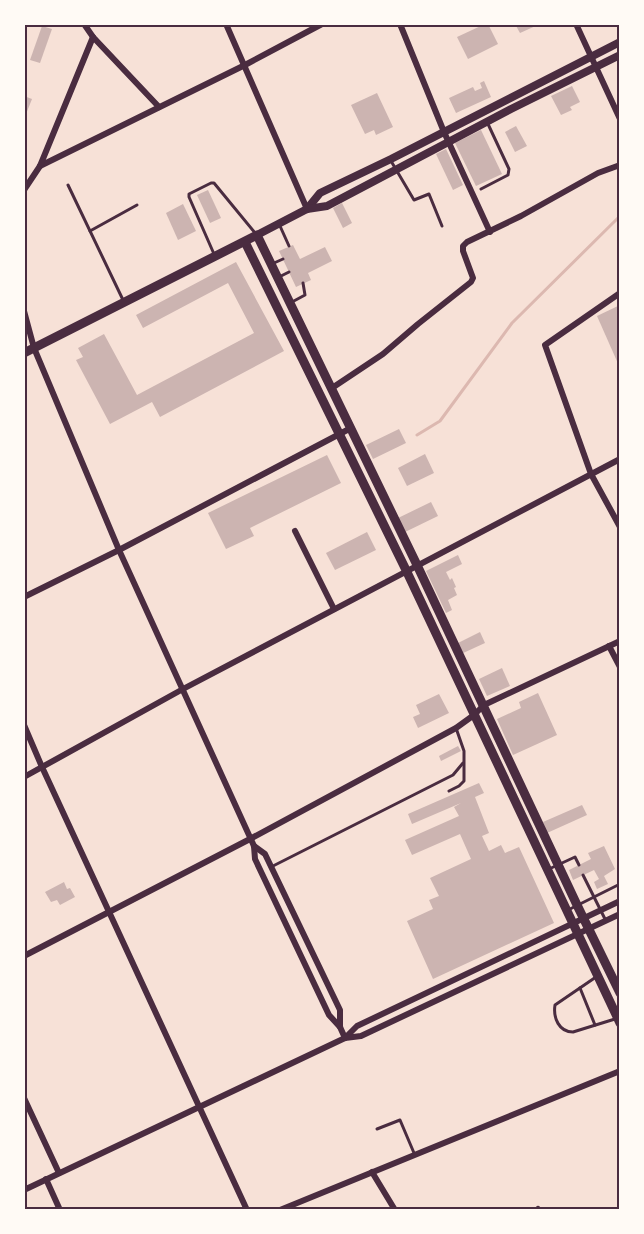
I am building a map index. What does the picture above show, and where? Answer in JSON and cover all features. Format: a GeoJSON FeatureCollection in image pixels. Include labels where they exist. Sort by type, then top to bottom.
{"type":"FeatureCollection","features":[{"type":"Feature","properties":{"kind":"highway"},"geometry":{"type":"LineString","coordinates":[[24,353],[257,235],[454,641],[619,991],[607,996]]}},
{"type":"Feature","properties":{"kind":"highway"},"geometry":{"type":"LineString","coordinates":[[245,242],[406,570],[619,1020]]}},
{"type":"Feature","properties":{"kind":"highway"},"geometry":{"type":"LineString","coordinates":[[302,358],[314,352]]}},
{"type":"Feature","properties":{"kind":"highway"},"geometry":{"type":"LineString","coordinates":[[374,504],[385,498]]}},
{"type":"Feature","properties":{"kind":"highway"},"geometry":{"type":"LineString","coordinates":[[442,647],[454,641]]}},
{"type":"Feature","properties":{"kind":"highway"},"geometry":{"type":"LineString","coordinates":[[525,821],[536,816]]}},
{"type":"Feature","properties":{"kind":"main road"},"geometry":{"type":"LineString","coordinates":[[307,209],[320,193],[620,42]]}},
{"type":"Feature","properties":{"kind":"main road"},"geometry":{"type":"LineString","coordinates":[[257,235],[307,209],[327,206],[511,109],[620,55]]}},
{"type":"Feature","properties":{"kind":"main road"},"geometry":{"type":"LineString","coordinates":[[507,99],[511,109]]}},
{"type":"Feature","properties":{"kind":"street"},"geometry":{"type":"LineString","coordinates":[[84,24],[93,37],[159,107]]}},
{"type":"Feature","properties":{"kind":"street"},"geometry":{"type":"LineString","coordinates":[[226,24],[307,209]]}},
{"type":"Feature","properties":{"kind":"street"},"geometry":{"type":"LineString","coordinates":[[40,166],[245,65],[322,24]]}},
{"type":"Feature","properties":{"kind":"street"},"geometry":{"type":"LineString","coordinates":[[400,24],[444,132],[490,232]]}},
{"type":"Feature","properties":{"kind":"street"},"geometry":{"type":"LineString","coordinates":[[576,24],[620,118]]}},
{"type":"Feature","properties":{"kind":"street"},"geometry":{"type":"LineString","coordinates":[[25,190],[40,166],[93,37]]}},
{"type":"Feature","properties":{"kind":"street"},"geometry":{"type":"LineString","coordinates":[[332,388],[383,354],[471,282],[473,278],[463,251],[463,246],[467,242],[521,216],[598,173],[620,165]]}},
{"type":"Feature","properties":{"kind":"street"},"geometry":{"type":"LineString","coordinates":[[620,293],[545,345],[591,474],[620,527]]}},
{"type":"Feature","properties":{"kind":"street"},"geometry":{"type":"LineString","coordinates":[[24,311],[34,348],[119,550],[250,839],[254,846],[265,854],[340,1010],[340,1027]]}},
{"type":"Feature","properties":{"kind":"street"},"geometry":{"type":"LineString","coordinates":[[24,597],[119,550],[351,428]]}},
{"type":"Feature","properties":{"kind":"street"},"geometry":{"type":"LineString","coordinates":[[24,777],[406,570],[620,459]]}},
{"type":"Feature","properties":{"kind":"street"},"geometry":{"type":"LineString","coordinates":[[295,531],[334,609]]}},
{"type":"Feature","properties":{"kind":"street"},"geometry":{"type":"LineString","coordinates":[[24,956],[250,839],[456,728],[484,705],[620,641]]}},
{"type":"Feature","properties":{"kind":"street"},"geometry":{"type":"LineString","coordinates":[[609,646],[620,667]]}},
{"type":"Feature","properties":{"kind":"street"},"geometry":{"type":"LineString","coordinates":[[24,725],[246,1210]]}},
{"type":"Feature","properties":{"kind":"street"},"geometry":{"type":"LineString","coordinates":[[254,846],[255,859],[324,1005],[345,1038]]}},
{"type":"Feature","properties":{"kind":"street"},"geometry":{"type":"LineString","coordinates":[[345,1038],[357,1026],[620,902]]}},
{"type":"Feature","properties":{"kind":"street"},"geometry":{"type":"LineString","coordinates":[[24,1190],[345,1038],[362,1036],[620,914]]}},
{"type":"Feature","properties":{"kind":"street"},"geometry":{"type":"LineString","coordinates":[[485,966],[489,976]]}},
{"type":"Feature","properties":{"kind":"street"},"geometry":{"type":"LineString","coordinates":[[402,1005],[407,1015]]}},
{"type":"Feature","properties":{"kind":"street"},"geometry":{"type":"LineString","coordinates":[[280,1210],[620,1071]]}},
{"type":"Feature","properties":{"kind":"street"},"geometry":{"type":"LineString","coordinates":[[24,1098],[59,1173]]}},
{"type":"Feature","properties":{"kind":"street"},"geometry":{"type":"LineString","coordinates":[[372,1173],[395,1210]]}},
{"type":"Feature","properties":{"kind":"street"},"geometry":{"type":"LineString","coordinates":[[46,1179],[60,1210]]}},
{"type":"Feature","properties":{"kind":"lane"},"geometry":{"type":"LineString","coordinates":[[481,189],[508,175],[510,169],[487,122]]}},
{"type":"Feature","properties":{"kind":"lane"},"geometry":{"type":"LineString","coordinates":[[390,159],[414,200],[429,194],[442,226]]}},
{"type":"Feature","properties":{"kind":"lane"},"geometry":{"type":"LineString","coordinates":[[215,257],[189,194],[214,183],[257,235]]}},
{"type":"Feature","properties":{"kind":"lane"},"geometry":{"type":"LineString","coordinates":[[68,185],[125,303]]}},
{"type":"Feature","properties":{"kind":"lane"},"geometry":{"type":"LineString","coordinates":[[90,231],[136,205]]}},
{"type":"Feature","properties":{"kind":"lane"},"geometry":{"type":"LineString","coordinates":[[278,223],[289,246]]}},
{"type":"Feature","properties":{"kind":"lane"},"geometry":{"type":"LineString","coordinates":[[271,264],[283,260]]}},
{"type":"Feature","properties":{"kind":"lane"},"geometry":{"type":"LineString","coordinates":[[278,277],[289,272]]}},
{"type":"Feature","properties":{"kind":"lane"},"geometry":{"type":"LineString","coordinates":[[290,303],[305,296],[303,283]]}},
{"type":"Feature","properties":{"kind":"lane"},"geometry":{"type":"LineString","coordinates":[[449,791],[464,781],[464,751],[456,728]]}},
{"type":"Feature","properties":{"kind":"lane"},"geometry":{"type":"LineString","coordinates":[[271,867],[453,775],[463,763]]}},
{"type":"Feature","properties":{"kind":"lane"},"geometry":{"type":"LineString","coordinates":[[548,870],[575,857],[579,865]]}},
{"type":"Feature","properties":{"kind":"lane"},"geometry":{"type":"LineString","coordinates":[[583,875],[606,921]]}},
{"type":"Feature","properties":{"kind":"lane"},"geometry":{"type":"LineString","coordinates":[[567,910],[618,885],[620,890]]}},
{"type":"Feature","properties":{"kind":"lane"},"geometry":{"type":"LineString","coordinates":[[598,976],[555,1005],[554,1011],[559,1025],[568,1032],[573,1032],[619,1020]]}},
{"type":"Feature","properties":{"kind":"lane"},"geometry":{"type":"LineString","coordinates":[[580,988],[595,1025]]}},
{"type":"Feature","properties":{"kind":"lane"},"geometry":{"type":"LineString","coordinates":[[377,1129],[400,1119],[415,1155]]}},
{"type":"Feature","properties":{"kind":"building"},"geometry":{"type":"Polygon","coordinates":[[[488,24],[498,44],[468,59],[457,37],[488,24]]]}},
{"type":"Feature","properties":{"kind":"building"},"geometry":{"type":"Polygon","coordinates":[[[515,24],[540,24],[520,33],[515,24]]]}},
{"type":"Feature","properties":{"kind":"building"},"geometry":{"type":"Polygon","coordinates":[[[42,26],[52,29],[40,63],[30,60],[42,26]]]}},
{"type":"Feature","properties":{"kind":"building"},"geometry":{"type":"Polygon","coordinates":[[[484,81],[491,97],[456,113],[449,98],[473,87],[475,91],[482,88],[480,83],[484,81]]]}},
{"type":"Feature","properties":{"kind":"building"},"geometry":{"type":"Polygon","coordinates":[[[572,86],[580,102],[570,107],[572,110],[561,115],[551,96],[572,86]]]}},
{"type":"Feature","properties":{"kind":"building"},"geometry":{"type":"Polygon","coordinates":[[[377,93],[393,127],[376,135],[374,130],[365,134],[351,105],[377,93]]]}},
{"type":"Feature","properties":{"kind":"building"},"geometry":{"type":"Polygon","coordinates":[[[24,96],[32,99],[24,119],[24,96]]]}},
{"type":"Feature","properties":{"kind":"building"},"geometry":{"type":"Polygon","coordinates":[[[516,126],[527,146],[515,152],[505,132],[516,126]]]}},
{"type":"Feature","properties":{"kind":"building"},"geometry":{"type":"Polygon","coordinates":[[[481,130],[502,174],[476,186],[455,143],[481,130]]]}},
{"type":"Feature","properties":{"kind":"building"},"geometry":{"type":"Polygon","coordinates":[[[446,149],[463,185],[453,190],[436,154],[446,149]]]}},
{"type":"Feature","properties":{"kind":"building"},"geometry":{"type":"Polygon","coordinates":[[[208,190],[221,218],[210,223],[197,195],[208,190]]]}},
{"type":"Feature","properties":{"kind":"building"},"geometry":{"type":"Polygon","coordinates":[[[342,203],[352,223],[343,228],[333,208],[342,203]]]}},
{"type":"Feature","properties":{"kind":"building"},"geometry":{"type":"Polygon","coordinates":[[[183,204],[196,231],[178,240],[166,213],[183,204]]]}},
{"type":"Feature","properties":{"kind":"building"},"geometry":{"type":"Polygon","coordinates":[[[293,245],[300,259],[325,247],[332,261],[308,273],[311,280],[296,287],[279,251],[293,245]]]}},
{"type":"Feature","properties":{"kind":"building"},"geometry":{"type":"Polygon","coordinates":[[[236,262],[284,351],[160,417],[152,402],[110,424],[76,360],[83,357],[78,348],[104,334],[137,395],[254,333],[228,283],[143,328],[136,315],[236,262]]]}},
{"type":"Feature","properties":{"kind":"building"},"geometry":{"type":"Polygon","coordinates":[[[620,305],[620,368],[597,316],[620,305]]]}},
{"type":"Feature","properties":{"kind":"building"},"geometry":{"type":"Polygon","coordinates":[[[399,429],[406,443],[373,459],[366,445],[399,429]]]}},
{"type":"Feature","properties":{"kind":"building"},"geometry":{"type":"Polygon","coordinates":[[[425,454],[434,473],[407,486],[398,468],[425,454]]]}},
{"type":"Feature","properties":{"kind":"building"},"geometry":{"type":"Polygon","coordinates":[[[327,455],[341,483],[250,528],[254,536],[226,549],[208,513],[327,455]]]}},
{"type":"Feature","properties":{"kind":"building"},"geometry":{"type":"Polygon","coordinates":[[[431,502],[438,516],[403,533],[396,519],[431,502]]]}},
{"type":"Feature","properties":{"kind":"building"},"geometry":{"type":"Polygon","coordinates":[[[367,532],[376,550],[335,570],[326,553],[367,532]]]}},
{"type":"Feature","properties":{"kind":"building"},"geometry":{"type":"Polygon","coordinates":[[[458,555],[462,564],[446,572],[450,580],[452,578],[457,595],[448,600],[452,610],[446,613],[426,571],[458,555]]]}},
{"type":"Feature","properties":{"kind":"building"},"geometry":{"type":"Polygon","coordinates":[[[480,632],[485,643],[461,654],[456,644],[480,632]]]}},
{"type":"Feature","properties":{"kind":"building"},"geometry":{"type":"Polygon","coordinates":[[[502,668],[510,686],[487,696],[479,679],[502,668]]]}},
{"type":"Feature","properties":{"kind":"building"},"geometry":{"type":"Polygon","coordinates":[[[538,693],[557,735],[513,755],[497,719],[521,708],[519,702],[538,693]]]}},
{"type":"Feature","properties":{"kind":"building"},"geometry":{"type":"Polygon","coordinates":[[[439,694],[449,713],[418,728],[413,717],[420,714],[416,705],[439,694]]]}},
{"type":"Feature","properties":{"kind":"building"},"geometry":{"type":"Polygon","coordinates":[[[458,746],[461,751],[441,761],[439,756],[458,746]]]}},
{"type":"Feature","properties":{"kind":"building"},"geometry":{"type":"Polygon","coordinates":[[[479,783],[484,793],[475,797],[489,833],[482,836],[489,851],[501,845],[505,853],[519,847],[554,923],[433,979],[407,921],[433,909],[429,900],[439,896],[430,878],[471,859],[460,834],[412,855],[405,840],[459,816],[454,807],[461,803],[412,824],[408,814],[479,783]]]}},
{"type":"Feature","properties":{"kind":"building"},"geometry":{"type":"Polygon","coordinates":[[[582,805],[587,815],[547,833],[543,822],[582,805]]]}},
{"type":"Feature","properties":{"kind":"building"},"geometry":{"type":"Polygon","coordinates":[[[604,846],[615,869],[604,876],[608,884],[597,889],[594,882],[599,879],[594,870],[573,880],[569,870],[591,859],[588,853],[604,846]]]}},
{"type":"Feature","properties":{"kind":"building"},"geometry":{"type":"Polygon","coordinates":[[[64,882],[75,897],[60,905],[57,900],[51,902],[45,892],[64,882]]]}},
{"type":"Feature","properties":{"kind":"waterway"},"geometry":{"type":"LineString","coordinates":[[417,435],[440,421],[512,323],[620,216]]}}]}
